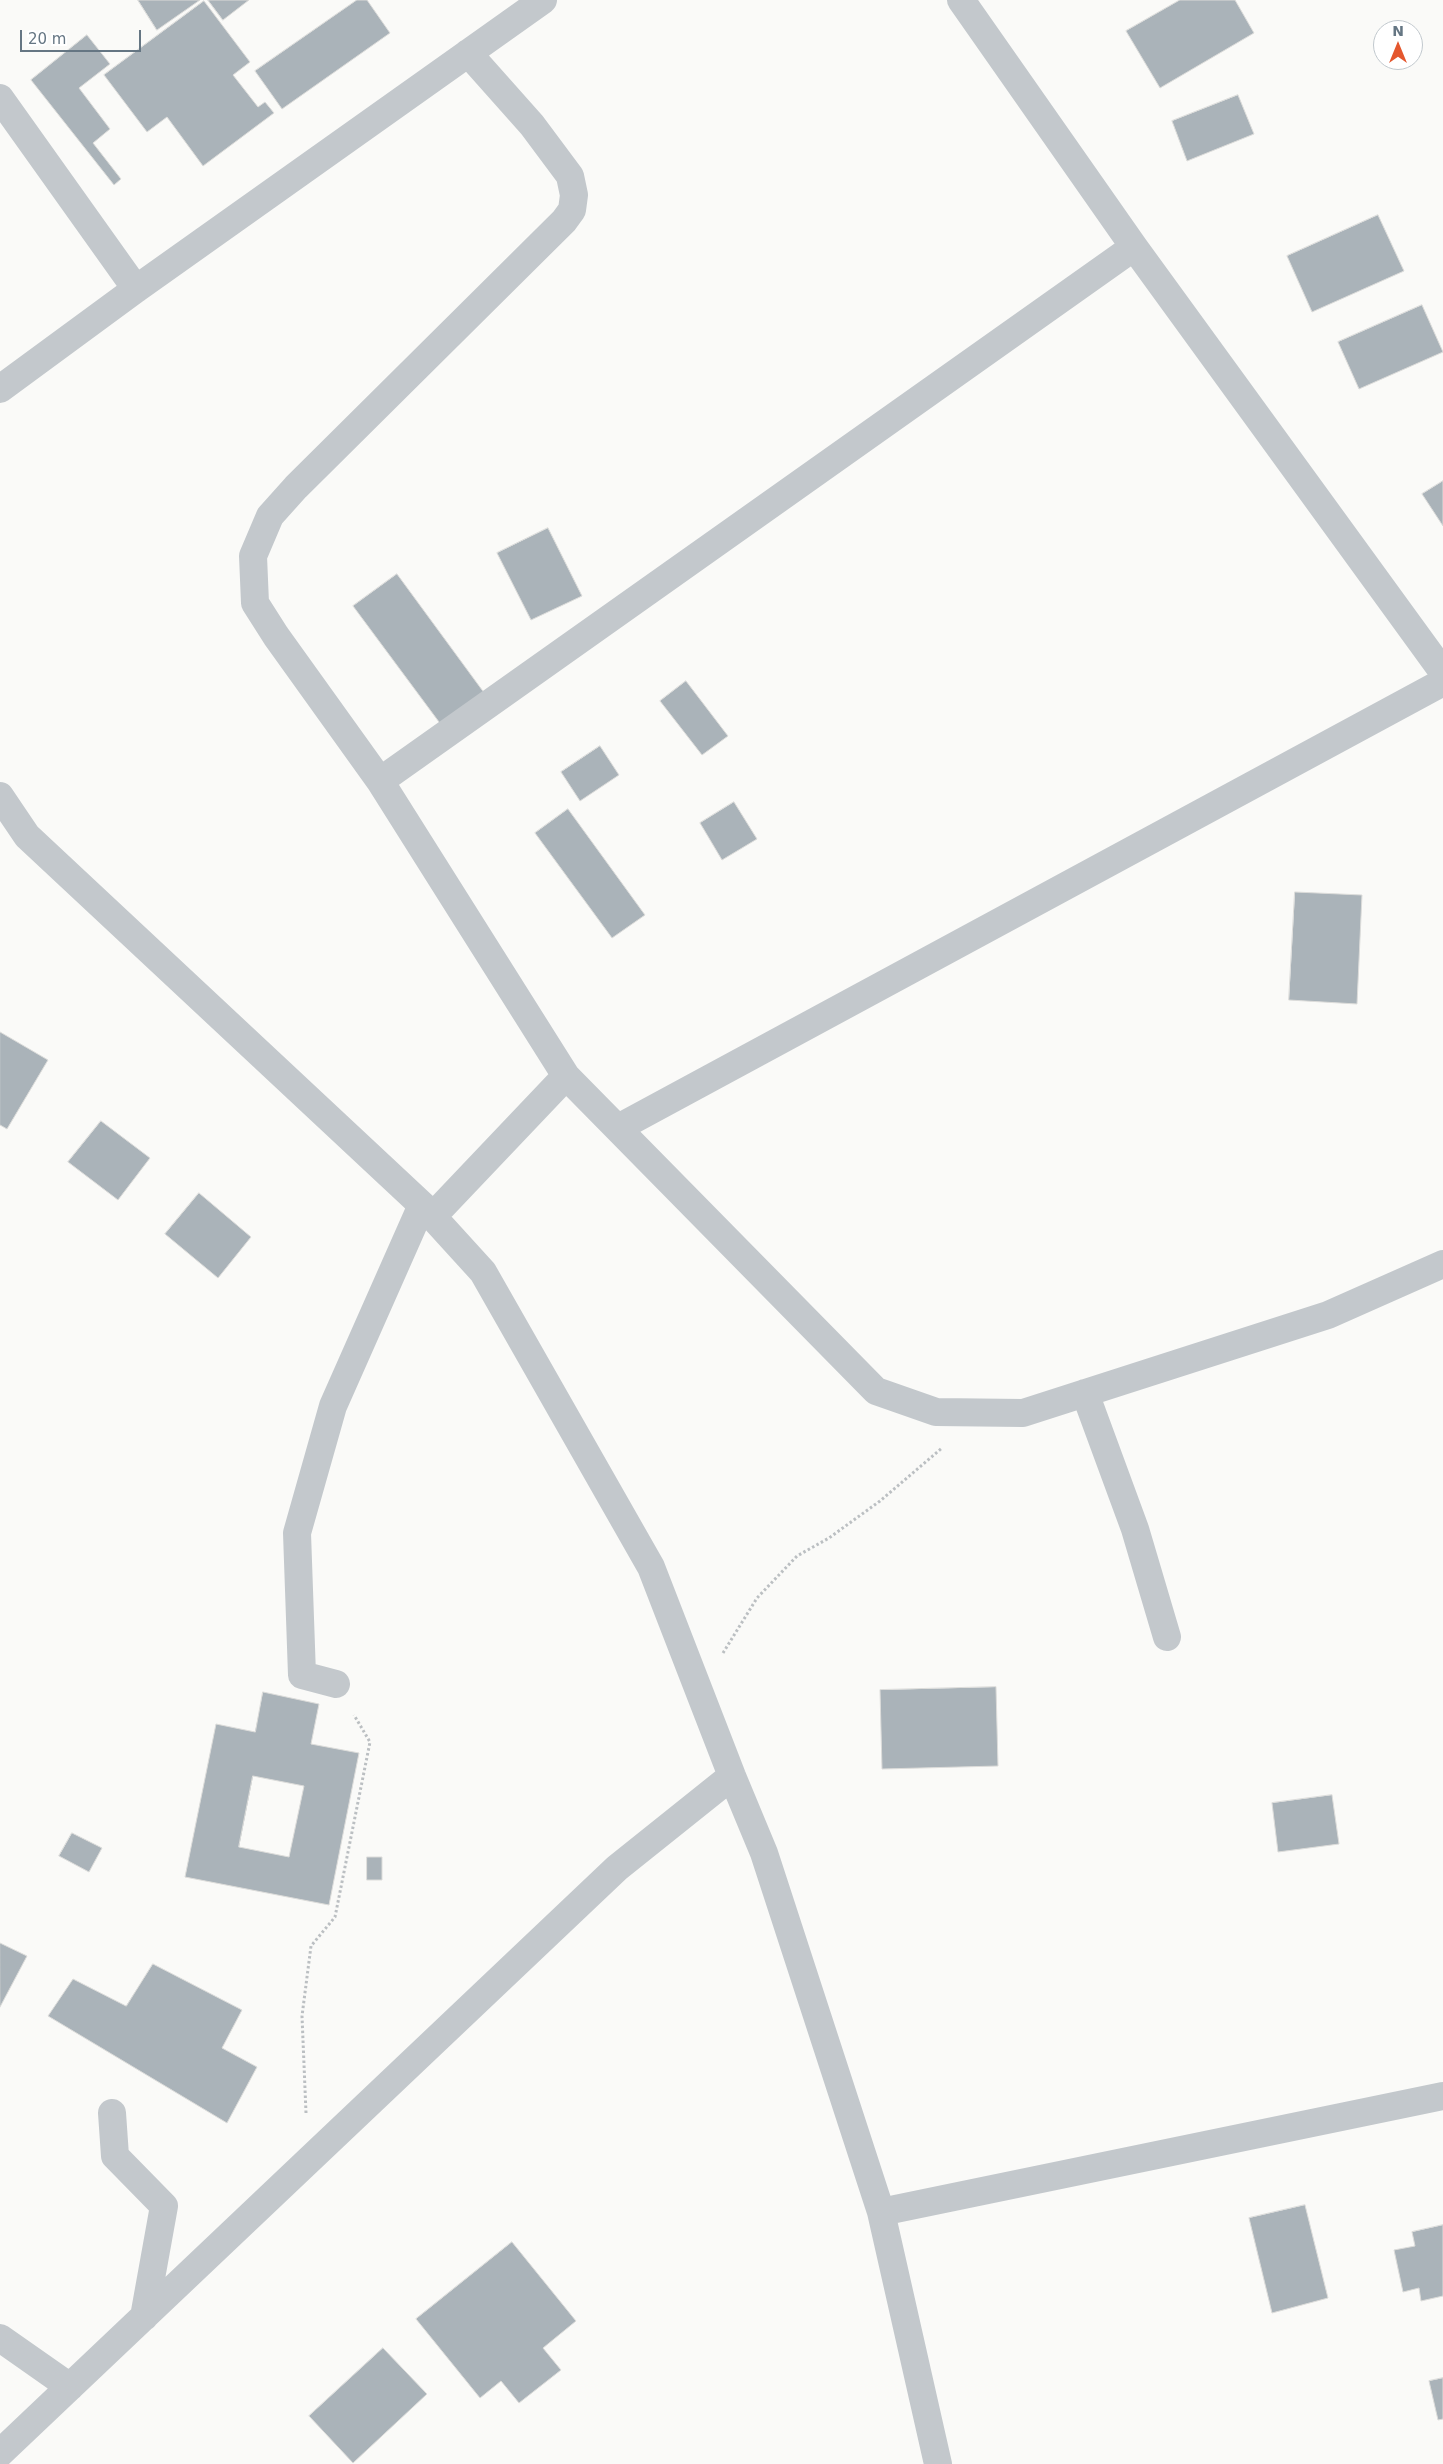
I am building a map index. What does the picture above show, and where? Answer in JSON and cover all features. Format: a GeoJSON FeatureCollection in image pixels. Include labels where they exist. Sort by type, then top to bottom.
{"type":"FeatureCollection","features":[{"type":"Feature","properties":{"kind":"street"},"geometry":{"type":"LineString","coordinates":[[0,389],[136,289],[468,54],[518,9],[543,0]]}},
{"type":"Feature","properties":{"kind":"street"},"geometry":{"type":"LineString","coordinates":[[961,0],[1134,247],[1443,672]]}},
{"type":"Feature","properties":{"kind":"street"},"geometry":{"type":"LineString","coordinates":[[468,54],[532,125],[570,176],[574,195],[572,210],[564,221],[296,487],[270,516],[253,556],[255,603],[276,636],[380,781],[566,1076],[876,1391],[936,1412],[1023,1413],[1328,1315],[1443,1264]]}},
{"type":"Feature","properties":{"kind":"street"},"geometry":{"type":"LineString","coordinates":[[0,98],[136,289]]}},
{"type":"Feature","properties":{"kind":"street"},"geometry":{"type":"LineString","coordinates":[[380,781],[1134,247]]}},
{"type":"Feature","properties":{"kind":"street"},"geometry":{"type":"LineString","coordinates":[[618,1128],[1443,682]]}},
{"type":"Feature","properties":{"kind":"street"},"geometry":{"type":"LineString","coordinates":[[0,796],[27,836],[428,1210],[483,1272],[646,1558],[764,1853],[881,2212],[938,2464]]}},
{"type":"Feature","properties":{"kind":"street"},"geometry":{"type":"LineString","coordinates":[[336,1684],[302,1675],[297,1533],[332,1406],[428,1210],[566,1076]]}},
{"type":"Feature","properties":{"kind":"street"},"geometry":{"type":"LineString","coordinates":[[1085,1394],[1135,1529],[1167,1637]]}},
{"type":"Feature","properties":{"kind":"street"},"geometry":{"type":"LineString","coordinates":[[0,2453],[618,1868],[732,1776]]}},
{"type":"Feature","properties":{"kind":"street"},"geometry":{"type":"LineString","coordinates":[[881,2212],[1443,2096]]}},
{"type":"Feature","properties":{"kind":"street"},"geometry":{"type":"LineString","coordinates":[[112,2113],[115,2156],[164,2206],[144,2317]]}},
{"type":"Feature","properties":{"kind":"street"},"geometry":{"type":"LineString","coordinates":[[0,2338],[70,2387]]}},
{"type":"Feature","properties":{"kind":"path"},"geometry":{"type":"LineString","coordinates":[[700,1692],[757,1598],[796,1556],[829,1538],[872,1506],[952,1439],[956,1412]]}},
{"type":"Feature","properties":{"kind":"path"},"geometry":{"type":"LineString","coordinates":[[308,2161],[302,2016],[311,1946],[335,1917],[370,1742],[336,1684]]}},
{"type":"Feature","properties":{"kind":"building"},"geometry":{"type":"Polygon","coordinates":[[[138,0],[200,0],[157,30],[138,0]]]}},
{"type":"Feature","properties":{"kind":"building"},"geometry":{"type":"Polygon","coordinates":[[[208,0],[249,0],[223,20],[208,0]]]}},
{"type":"Feature","properties":{"kind":"building"},"geometry":{"type":"Polygon","coordinates":[[[357,0],[367,0],[390,33],[282,109],[255,71],[357,0]]]}},
{"type":"Feature","properties":{"kind":"building"},"geometry":{"type":"Polygon","coordinates":[[[1180,0],[1235,0],[1254,33],[1160,88],[1126,31],[1180,0]]]}},
{"type":"Feature","properties":{"kind":"building"},"geometry":{"type":"Polygon","coordinates":[[[204,1],[250,62],[233,75],[258,107],[265,102],[274,113],[203,166],[167,117],[147,132],[104,75],[204,1]]]}},
{"type":"Feature","properties":{"kind":"building"},"geometry":{"type":"Polygon","coordinates":[[[87,35],[110,64],[79,88],[110,129],[93,143],[121,179],[114,185],[31,80],[87,35]]]}},
{"type":"Feature","properties":{"kind":"building"},"geometry":{"type":"Polygon","coordinates":[[[1238,95],[1254,134],[1187,161],[1172,121],[1238,95]]]}},
{"type":"Feature","properties":{"kind":"building"},"geometry":{"type":"Polygon","coordinates":[[[1378,215],[1404,271],[1312,312],[1287,256],[1378,215]]]}},
{"type":"Feature","properties":{"kind":"building"},"geometry":{"type":"Polygon","coordinates":[[[1422,305],[1443,352],[1359,389],[1338,342],[1422,305]]]}},
{"type":"Feature","properties":{"kind":"building"},"geometry":{"type":"Polygon","coordinates":[[[1443,481],[1443,526],[1422,494],[1443,481]]]}},
{"type":"Feature","properties":{"kind":"building"},"geometry":{"type":"Polygon","coordinates":[[[548,528],[582,596],[531,620],[497,553],[548,528]]]}},
{"type":"Feature","properties":{"kind":"building"},"geometry":{"type":"Polygon","coordinates":[[[397,574],[485,694],[442,726],[353,606],[397,574]]]}},
{"type":"Feature","properties":{"kind":"building"},"geometry":{"type":"Polygon","coordinates":[[[686,681],[728,736],[702,755],[660,701],[686,681]]]}},
{"type":"Feature","properties":{"kind":"building"},"geometry":{"type":"Polygon","coordinates":[[[600,746],[619,775],[580,801],[561,772],[600,746]]]}},
{"type":"Feature","properties":{"kind":"building"},"geometry":{"type":"Polygon","coordinates":[[[734,802],[757,839],[722,860],[700,823],[734,802]]]}},
{"type":"Feature","properties":{"kind":"building"},"geometry":{"type":"Polygon","coordinates":[[[568,809],[645,915],[612,938],[535,833],[568,809]]]}},
{"type":"Feature","properties":{"kind":"building"},"geometry":{"type":"Polygon","coordinates":[[[1295,892],[1362,895],[1357,1004],[1289,1000],[1295,892]]]}},
{"type":"Feature","properties":{"kind":"building"},"geometry":{"type":"Polygon","coordinates":[[[0,1032],[48,1060],[7,1129],[0,1125],[0,1032]]]}},
{"type":"Feature","properties":{"kind":"building"},"geometry":{"type":"Polygon","coordinates":[[[101,1121],[150,1158],[118,1200],[68,1162],[101,1121]]]}},
{"type":"Feature","properties":{"kind":"building"},"geometry":{"type":"Polygon","coordinates":[[[199,1193],[251,1237],[218,1278],[165,1234],[199,1193]]]}},
{"type":"Feature","properties":{"kind":"building"},"geometry":{"type":"Polygon","coordinates":[[[996,1687],[998,1766],[882,1769],[880,1690],[996,1687]]]}},
{"type":"Feature","properties":{"kind":"building"},"geometry":{"type":"Polygon","coordinates":[[[263,1692],[319,1704],[311,1744],[359,1753],[329,1905],[185,1877],[216,1724],[255,1732],[263,1692]],[[253,1776],[239,1847],[289,1857],[304,1786],[253,1776]]]}},
{"type":"Feature","properties":{"kind":"building"},"geometry":{"type":"Polygon","coordinates":[[[1332,1795],[1339,1844],[1278,1852],[1272,1803],[1332,1795]]]}},
{"type":"Feature","properties":{"kind":"building"},"geometry":{"type":"Polygon","coordinates":[[[72,1833],[102,1848],[89,1872],[59,1856],[72,1833]]]}},
{"type":"Feature","properties":{"kind":"building"},"geometry":{"type":"Polygon","coordinates":[[[367,1857],[382,1857],[382,1880],[367,1880],[367,1857]]]}},
{"type":"Feature","properties":{"kind":"building"},"geometry":{"type":"Polygon","coordinates":[[[0,1943],[27,1956],[0,2007],[0,1943]]]}},
{"type":"Feature","properties":{"kind":"building"},"geometry":{"type":"Polygon","coordinates":[[[153,1964],[242,2010],[222,2048],[257,2067],[227,2123],[48,2016],[73,1979],[126,2006],[153,1964]]]}},
{"type":"Feature","properties":{"kind":"building"},"geometry":{"type":"Polygon","coordinates":[[[1305,2205],[1328,2298],[1272,2313],[1249,2218],[1305,2205]]]}},
{"type":"Feature","properties":{"kind":"building"},"geometry":{"type":"Polygon","coordinates":[[[1443,2225],[1443,2296],[1421,2301],[1419,2288],[1403,2292],[1394,2250],[1415,2246],[1412,2232],[1443,2225]]]}},
{"type":"Feature","properties":{"kind":"building"},"geometry":{"type":"Polygon","coordinates":[[[512,2242],[576,2321],[543,2348],[561,2370],[519,2403],[501,2381],[480,2398],[416,2319],[512,2242]]]}},
{"type":"Feature","properties":{"kind":"building"},"geometry":{"type":"Polygon","coordinates":[[[383,2348],[427,2394],[353,2463],[309,2416],[383,2348]]]}},
{"type":"Feature","properties":{"kind":"building"},"geometry":{"type":"Polygon","coordinates":[[[1443,2378],[1443,2419],[1438,2420],[1429,2381],[1443,2378]]]}}]}
